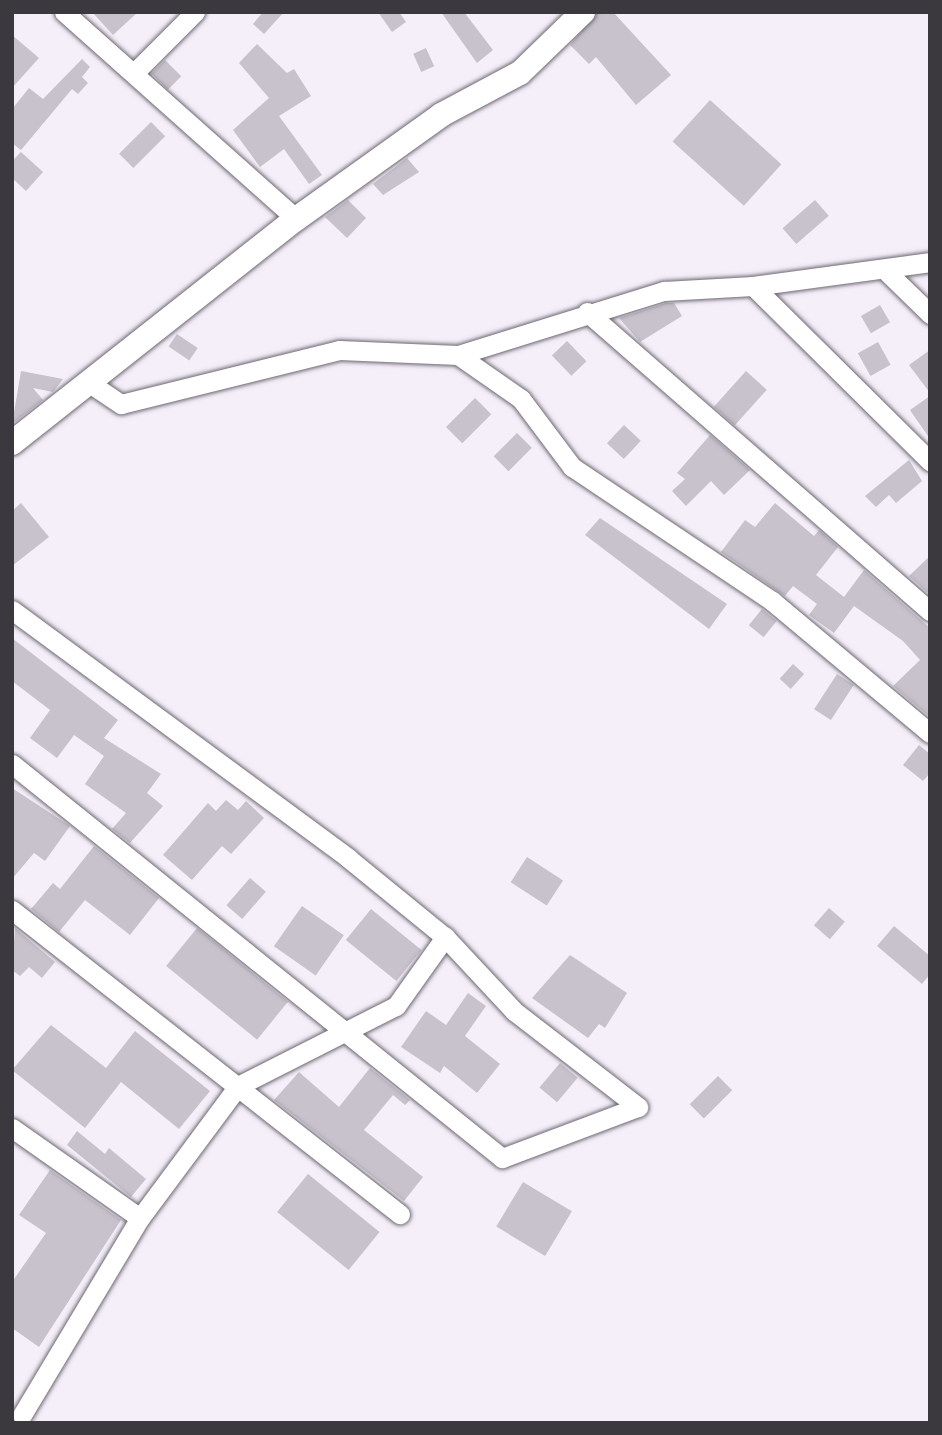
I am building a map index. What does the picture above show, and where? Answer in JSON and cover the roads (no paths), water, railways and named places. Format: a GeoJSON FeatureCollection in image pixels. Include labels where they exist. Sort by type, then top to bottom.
{"type":"FeatureCollection","features":[{"type":"Feature","properties":{"kind":"street"},"geometry":{"type":"LineString","coordinates":[[64,12],[135,72],[296,219]]}},
{"type":"Feature","properties":{"kind":"street"},"geometry":{"type":"LineString","coordinates":[[135,72],[195,12]]}},
{"type":"Feature","properties":{"kind":"street"},"geometry":{"type":"LineString","coordinates":[[12,443],[91,384],[296,219],[441,115],[520,73],[583,12]]}},
{"type":"Feature","properties":{"kind":"street"},"geometry":{"type":"LineString","coordinates":[[91,384],[121,404],[340,350],[458,355],[587,312],[664,291],[753,286],[886,271],[930,261]]}},
{"type":"Feature","properties":{"kind":"street"},"geometry":{"type":"LineString","coordinates":[[886,271],[930,314]]}},
{"type":"Feature","properties":{"kind":"street"},"geometry":{"type":"LineString","coordinates":[[753,286],[930,461]]}},
{"type":"Feature","properties":{"kind":"street"},"geometry":{"type":"LineString","coordinates":[[587,312],[930,611]]}},
{"type":"Feature","properties":{"kind":"street"},"geometry":{"type":"LineString","coordinates":[[458,355],[521,399],[572,467],[772,601],[930,733]]}},
{"type":"Feature","properties":{"kind":"street"},"geometry":{"type":"LineString","coordinates":[[12,610],[445,937],[514,1011],[638,1107],[502,1158],[12,764]]}},
{"type":"Feature","properties":{"kind":"street"},"geometry":{"type":"LineString","coordinates":[[12,910],[400,1214]]}},
{"type":"Feature","properties":{"kind":"street"},"geometry":{"type":"LineString","coordinates":[[22,1415],[139,1218],[238,1086],[396,1006],[445,937]]}},
{"type":"Feature","properties":{"kind":"street"},"geometry":{"type":"LineString","coordinates":[[12,1128],[139,1218]]}}]}
